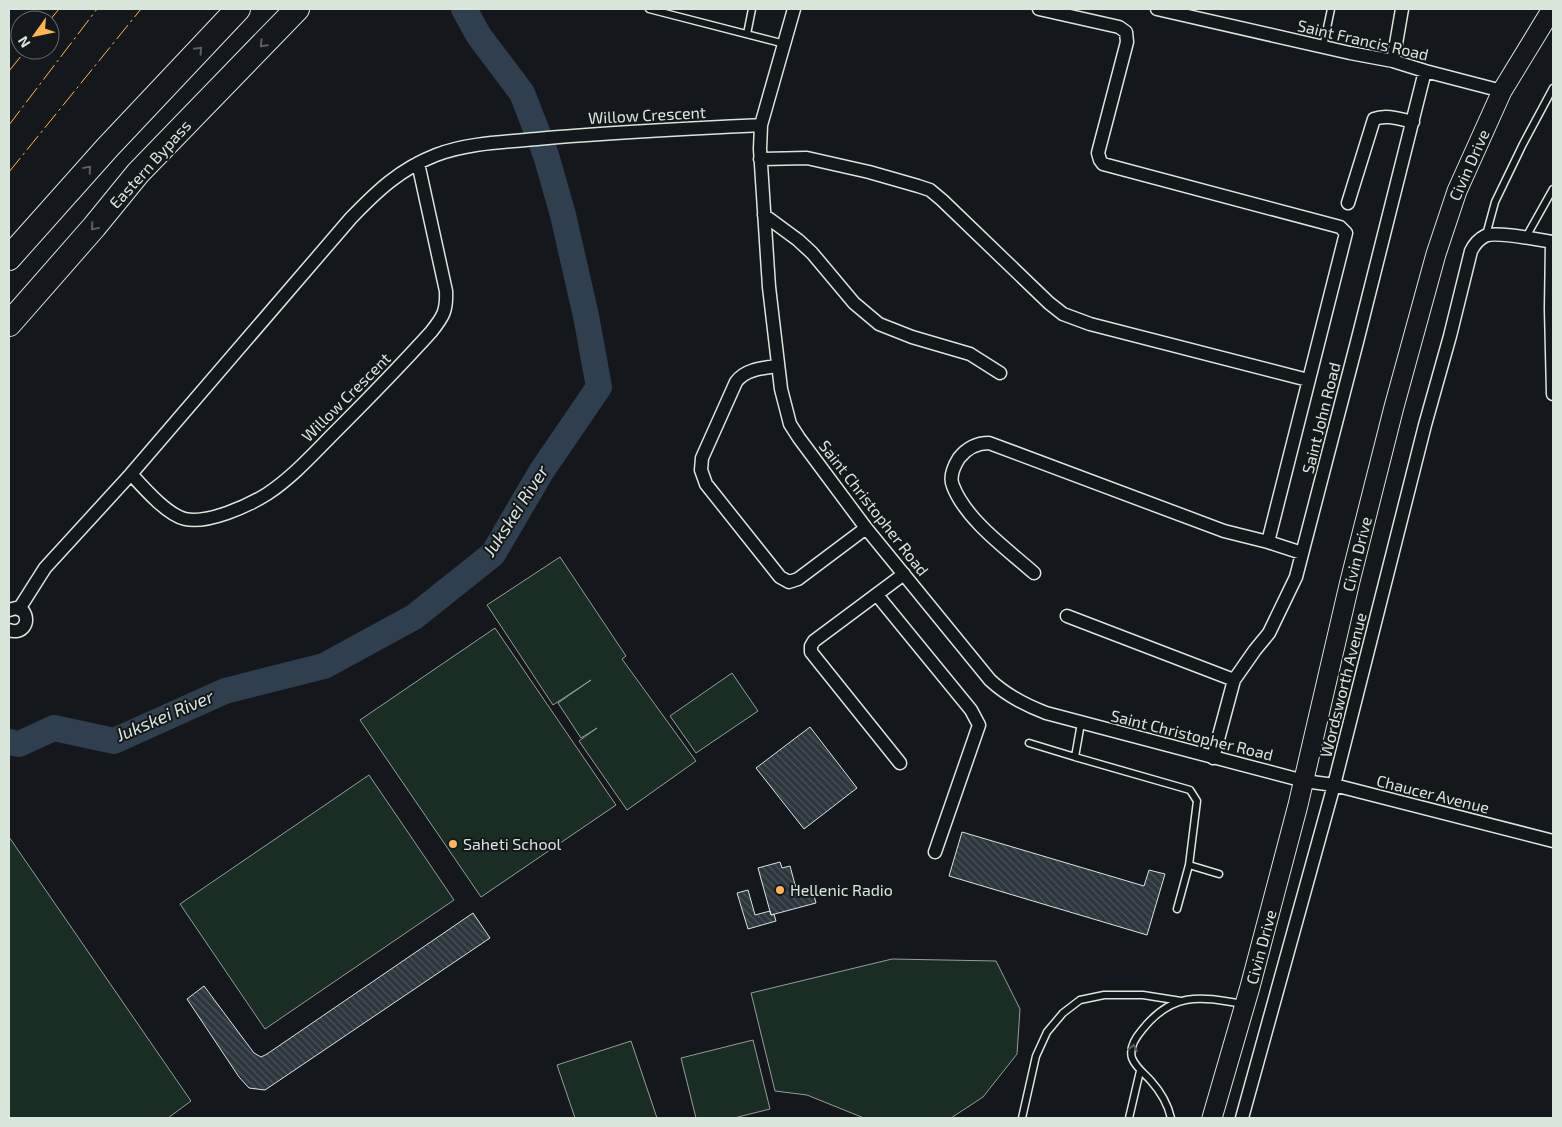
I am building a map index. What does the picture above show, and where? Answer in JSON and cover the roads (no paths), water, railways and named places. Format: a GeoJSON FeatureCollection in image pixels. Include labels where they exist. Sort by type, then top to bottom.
{"type":"FeatureCollection","features":[{"type":"Feature","properties":{"kind":"highway"},"geometry":{"type":"LineString","coordinates":[[9,258],[107,148],[238,9]]}},
{"type":"Feature","properties":{"kind":"highway","name":"Eastern Bypass"},"geometry":{"type":"LineString","coordinates":[[9,324],[94,227],[138,173],[297,9]]}},
{"type":"Feature","properties":{"kind":"main road","name":"Civin Drive"},"geometry":{"type":"LineString","coordinates":[[1212,1118],[1245,1004],[1304,781],[1374,484],[1436,254],[1457,191],[1502,91],[1552,9]]}},
{"type":"Feature","properties":{"kind":"street","name":"Saint Christopher Road"},"geometry":{"type":"LineString","coordinates":[[794,9],[761,125],[760,159],[769,287],[781,389],[790,424],[866,528],[999,689],[1034,708],[1081,723],[1304,781]]}},
{"type":"Feature","properties":{"kind":"street"},"geometry":{"type":"LineString","coordinates":[[1038,9],[1119,27],[1126,32],[1127,42],[1098,153],[1100,160],[1104,164],[1340,227],[1345,231],[1346,236],[1268,542]]}},
{"type":"Feature","properties":{"kind":"street"},"geometry":{"type":"LineString","coordinates":[[1393,61],[1402,9]]}},
{"type":"Feature","properties":{"kind":"street","name":"Saint Francis Road"},"geometry":{"type":"LineString","coordinates":[[1164,10],[1393,61],[1502,91]]}},
{"type":"Feature","properties":{"kind":"street","name":"Saint John Road"},"geometry":{"type":"LineString","coordinates":[[1213,758],[1234,680],[1269,633],[1296,577],[1425,71]]}},
{"type":"Feature","properties":{"kind":"street"},"geometry":{"type":"LineString","coordinates":[[1348,203],[1374,120],[1381,116],[1413,122]]}},
{"type":"Feature","properties":{"kind":"street","name":"Willow Crescent"},"geometry":{"type":"LineString","coordinates":[[9,630],[16,632],[26,625],[25,614],[14,609],[45,568],[131,474],[351,218],[392,178],[437,154],[460,148],[557,137],[761,125]]}},
{"type":"Feature","properties":{"kind":"street"},"geometry":{"type":"LineString","coordinates":[[760,159],[807,158],[869,172],[930,190],[1049,303],[1063,314],[1090,324],[1220,359],[1308,380]]}},
{"type":"Feature","properties":{"kind":"street","name":"Willow Crescent"},"geometry":{"type":"LineString","coordinates":[[131,474],[146,491],[171,512],[184,519],[196,520],[211,517],[253,502],[287,479],[414,350],[442,319],[447,307],[439,252],[418,163]]}},
{"type":"Feature","properties":{"kind":"street"},"geometry":{"type":"LineString","coordinates":[[764,215],[798,240],[812,253],[854,303],[879,324],[912,338],[970,354],[1000,374]]}},
{"type":"Feature","properties":{"kind":"street"},"geometry":{"type":"LineString","coordinates":[[1486,235],[1502,235],[1553,242],[1551,300],[1553,394]]}},
{"type":"Feature","properties":{"kind":"street","name":"Wordsworth Avenue"},"geometry":{"type":"LineString","coordinates":[[1242,1118],[1334,785],[1471,251],[1475,244],[1486,235]]}},
{"type":"Feature","properties":{"kind":"street"},"geometry":{"type":"LineString","coordinates":[[778,366],[746,373],[740,376],[736,382],[702,458],[701,470],[706,484],[780,577],[788,582],[798,580],[866,528]]}},
{"type":"Feature","properties":{"kind":"street"},"geometry":{"type":"LineString","coordinates":[[1034,573],[968,511],[952,485],[953,467],[961,456],[973,446],[980,443],[989,443],[1224,531],[1302,553]]}},
{"type":"Feature","properties":{"kind":"street"},"geometry":{"type":"LineString","coordinates":[[900,763],[811,652],[811,646],[814,641],[904,574]]}},
{"type":"Feature","properties":{"kind":"street"},"geometry":{"type":"LineString","coordinates":[[876,594],[971,710],[978,725],[935,852]]}},
{"type":"Feature","properties":{"kind":"street"},"geometry":{"type":"LineString","coordinates":[[1067,616],[1234,680]]}},
{"type":"Feature","properties":{"kind":"street","name":"Chaucer Avenue"},"geometry":{"type":"LineString","coordinates":[[1304,781],[1334,785],[1553,842]]}},
{"type":"Feature","properties":{"kind":"lane"},"geometry":{"type":"LineString","coordinates":[[649,9],[785,44]]}},
{"type":"Feature","properties":{"kind":"lane"},"geometry":{"type":"LineString","coordinates":[[747,34],[752,9]]}},
{"type":"Feature","properties":{"kind":"lane"},"geometry":{"type":"LineString","coordinates":[[1324,47],[1331,9]]}},
{"type":"Feature","properties":{"kind":"lane"},"geometry":{"type":"LineString","coordinates":[[1486,235],[1495,202],[1553,88]]}},
{"type":"Feature","properties":{"kind":"lane"},"geometry":{"type":"LineString","coordinates":[[1525,238],[1553,190]]}},
{"type":"Feature","properties":{"kind":"lane"},"geometry":{"type":"LineString","coordinates":[[1075,757],[1081,723]]}},
{"type":"Feature","properties":{"kind":"lane"},"geometry":{"type":"LineString","coordinates":[[1029,743],[1190,790],[1198,802],[1189,865],[1177,910]]}},
{"type":"Feature","properties":{"kind":"lane"},"geometry":{"type":"LineString","coordinates":[[1189,865],[1219,874]]}},
{"type":"Feature","properties":{"kind":"lane"},"geometry":{"type":"LineString","coordinates":[[1022,1118],[1036,1056],[1047,1032],[1063,1013],[1080,1000],[1104,995],[1143,995],[1181,1001],[1211,998],[1245,1004]]}},
{"type":"Feature","properties":{"kind":"lane"},"geometry":{"type":"LineString","coordinates":[[1171,1118],[1165,1102],[1151,1081],[1135,1065],[1131,1054],[1135,1038],[1153,1016],[1181,1001]]}},
{"type":"Feature","properties":{"kind":"lane"},"geometry":{"type":"LineString","coordinates":[[1129,1118],[1140,1071]]}},
{"type":"Feature","properties":{"kind":"waterway","name":"Jukskei River"},"geometry":{"type":"LineString","coordinates":[[9,742],[19,744],[54,728],[114,741],[225,691],[324,666],[414,617],[493,554],[541,472],[599,387],[586,316],[563,215],[546,155],[522,93],[479,36],[464,9]]}},
{"type":"Feature","properties":{"kind":"place","name":"Saheti School"},"geometry":{"type":"Point","coordinates":[453,844]}},
{"type":"Feature","properties":{"kind":"place","name":"Hellenic Radio"},"geometry":{"type":"Point","coordinates":[780,890]}}]}
